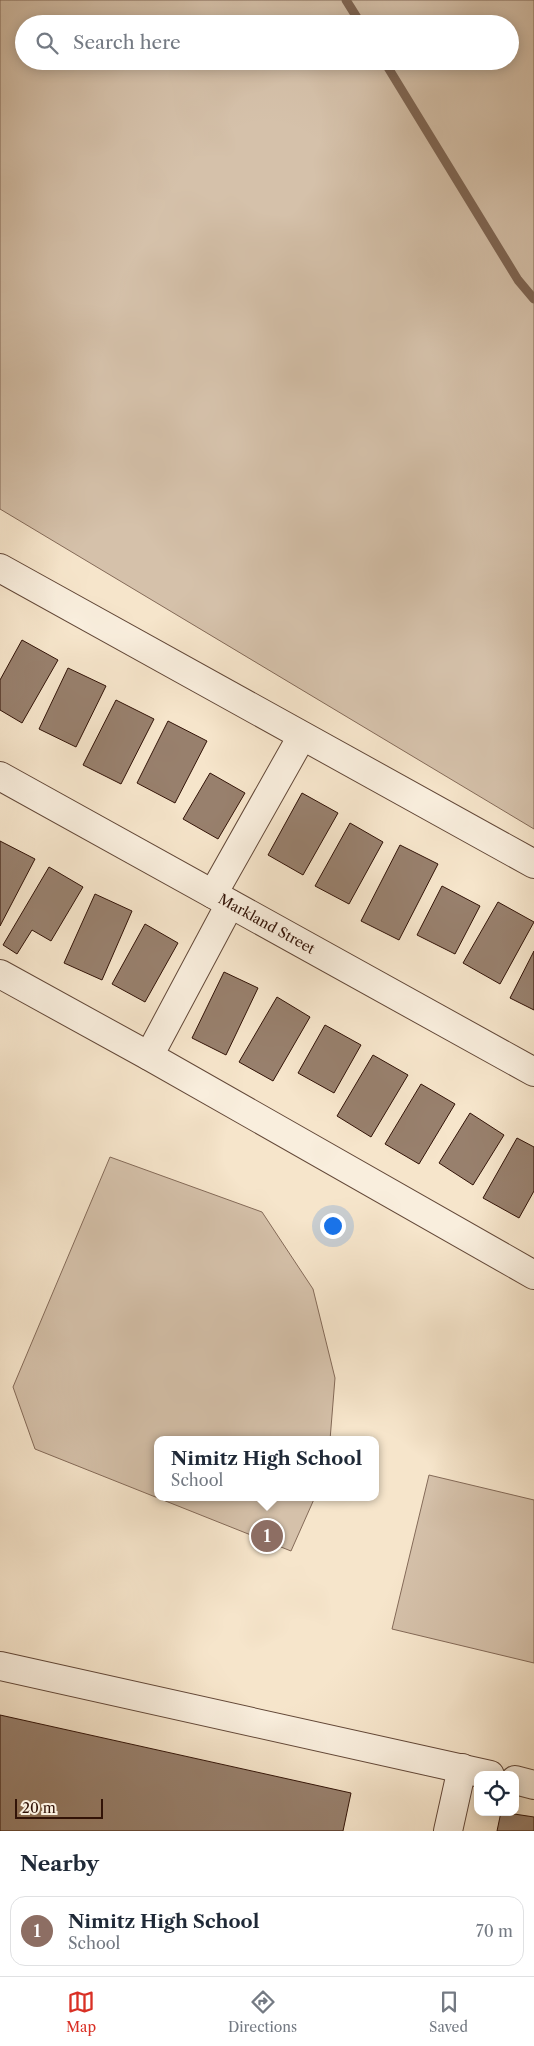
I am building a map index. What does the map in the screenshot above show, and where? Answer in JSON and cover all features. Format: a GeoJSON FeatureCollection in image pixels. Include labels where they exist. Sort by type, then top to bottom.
{"type":"FeatureCollection","features":[{"type":"Feature","properties":{"kind":"street"},"geometry":{"type":"LineString","coordinates":[[0,568],[534,864]]}},
{"type":"Feature","properties":{"kind":"street"},"geometry":{"type":"LineString","coordinates":[[149,1056],[222,899],[302,736]]}},
{"type":"Feature","properties":{"kind":"street","name":"Markland Street"},"geometry":{"type":"LineString","coordinates":[[0,776],[534,1072]]}},
{"type":"Feature","properties":{"kind":"street"},"geometry":{"type":"LineString","coordinates":[[0,974],[149,1056],[534,1275]]}},
{"type":"Feature","properties":{"kind":"street"},"geometry":{"type":"LineString","coordinates":[[0,1666],[474,1771]]}},
{"type":"Feature","properties":{"kind":"street"},"geometry":{"type":"LineString","coordinates":[[448,1831],[462,1768]]}},
{"type":"Feature","properties":{"kind":"street"},"geometry":{"type":"LineString","coordinates":[[519,1781],[534,1785]]}},
{"type":"Feature","properties":{"kind":"shaded area"},"geometry":{"type":"Polygon","coordinates":[[[0,0],[534,0],[534,829],[0,509],[0,0]]]}},
{"type":"Feature","properties":{"kind":"shaded area"},"geometry":{"type":"Polygon","coordinates":[[[110,1157],[262,1212],[313,1289],[335,1378],[330,1436],[154,1436],[154,1496],[35,1449],[13,1387],[110,1157]]]}},
{"type":"Feature","properties":{"kind":"shaded area"},"geometry":{"type":"Polygon","coordinates":[[[429,1475],[534,1500],[534,1663],[392,1629],[429,1475]]]}},
{"type":"Feature","properties":{"kind":"shaded area"},"geometry":{"type":"Polygon","coordinates":[[[166,1501],[313,1501],[291,1551],[166,1501]]]}},
{"type":"Feature","properties":{"kind":"building"},"geometry":{"type":"Polygon","coordinates":[[[22,640],[58,660],[22,723],[0,710],[0,680],[22,640]]]}},
{"type":"Feature","properties":{"kind":"building"},"geometry":{"type":"Polygon","coordinates":[[[68,668],[106,686],[76,747],[39,729],[68,668]]]}},
{"type":"Feature","properties":{"kind":"building"},"geometry":{"type":"Polygon","coordinates":[[[116,700],[154,719],[121,784],[83,765],[116,700]]]}},
{"type":"Feature","properties":{"kind":"building"},"geometry":{"type":"Polygon","coordinates":[[[168,721],[207,741],[175,803],[137,783],[168,721]]]}},
{"type":"Feature","properties":{"kind":"building"},"geometry":{"type":"Polygon","coordinates":[[[210,773],[245,793],[218,839],[183,819],[210,773]]]}},
{"type":"Feature","properties":{"kind":"building"},"geometry":{"type":"Polygon","coordinates":[[[302,793],[338,813],[303,875],[268,855],[302,793]]]}},
{"type":"Feature","properties":{"kind":"building"},"geometry":{"type":"Polygon","coordinates":[[[350,823],[383,842],[349,904],[315,886],[350,823]]]}},
{"type":"Feature","properties":{"kind":"building"},"geometry":{"type":"Polygon","coordinates":[[[0,841],[35,859],[0,926],[0,841]]]}},
{"type":"Feature","properties":{"kind":"building"},"geometry":{"type":"Polygon","coordinates":[[[400,845],[438,864],[399,940],[361,921],[400,845]]]}},
{"type":"Feature","properties":{"kind":"building"},"geometry":{"type":"Polygon","coordinates":[[[49,867],[83,887],[51,941],[32,930],[17,954],[3,945],[49,867]]]}},
{"type":"Feature","properties":{"kind":"building"},"geometry":{"type":"Polygon","coordinates":[[[442,886],[480,906],[455,954],[417,935],[442,886]]]}},
{"type":"Feature","properties":{"kind":"building"},"geometry":{"type":"Polygon","coordinates":[[[95,894],[132,911],[102,980],[64,963],[95,894]]]}},
{"type":"Feature","properties":{"kind":"building"},"geometry":{"type":"Polygon","coordinates":[[[498,902],[534,922],[500,984],[463,963],[498,902]]]}},
{"type":"Feature","properties":{"kind":"building"},"geometry":{"type":"Polygon","coordinates":[[[145,924],[178,943],[145,1002],[112,984],[145,924]]]}},
{"type":"Feature","properties":{"kind":"building"},"geometry":{"type":"Polygon","coordinates":[[[534,951],[534,1010],[510,998],[534,951]]]}},
{"type":"Feature","properties":{"kind":"building"},"geometry":{"type":"Polygon","coordinates":[[[224,972],[258,988],[226,1055],[192,1038],[224,972]]]}},
{"type":"Feature","properties":{"kind":"building"},"geometry":{"type":"Polygon","coordinates":[[[277,997],[310,1017],[273,1081],[239,1062],[277,997]]]}},
{"type":"Feature","properties":{"kind":"building"},"geometry":{"type":"Polygon","coordinates":[[[325,1025],[361,1045],[334,1093],[298,1073],[325,1025]]]}},
{"type":"Feature","properties":{"kind":"building"},"geometry":{"type":"Polygon","coordinates":[[[373,1055],[408,1075],[371,1137],[337,1116],[373,1055]]]}},
{"type":"Feature","properties":{"kind":"building"},"geometry":{"type":"Polygon","coordinates":[[[421,1084],[455,1104],[419,1164],[385,1144],[421,1084]]]}},
{"type":"Feature","properties":{"kind":"building"},"geometry":{"type":"Polygon","coordinates":[[[470,1113],[504,1135],[473,1185],[439,1163],[470,1113]]]}},
{"type":"Feature","properties":{"kind":"building"},"geometry":{"type":"Polygon","coordinates":[[[517,1138],[534,1147],[534,1191],[519,1218],[483,1198],[517,1138]]]}},
{"type":"Feature","properties":{"kind":"building"},"geometry":{"type":"Polygon","coordinates":[[[0,1715],[351,1793],[343,1831],[0,1831],[0,1715]]]}},
{"type":"Feature","properties":{"kind":"building"},"geometry":{"type":"Polygon","coordinates":[[[519,1815],[534,1817],[534,1831],[497,1831],[500,1816],[519,1815]]]}},
{"type":"Feature","properties":{"kind":"waterway"},"geometry":{"type":"LineString","coordinates":[[346,0],[355,15]]}},
{"type":"Feature","properties":{"kind":"waterway"},"geometry":{"type":"LineString","coordinates":[[390,70],[518,280],[534,299]]}},
{"type":"Feature","properties":{"kind":"place","name":"Nimitz High School"},"geometry":{"type":"Point","coordinates":[267,1536]}}]}
